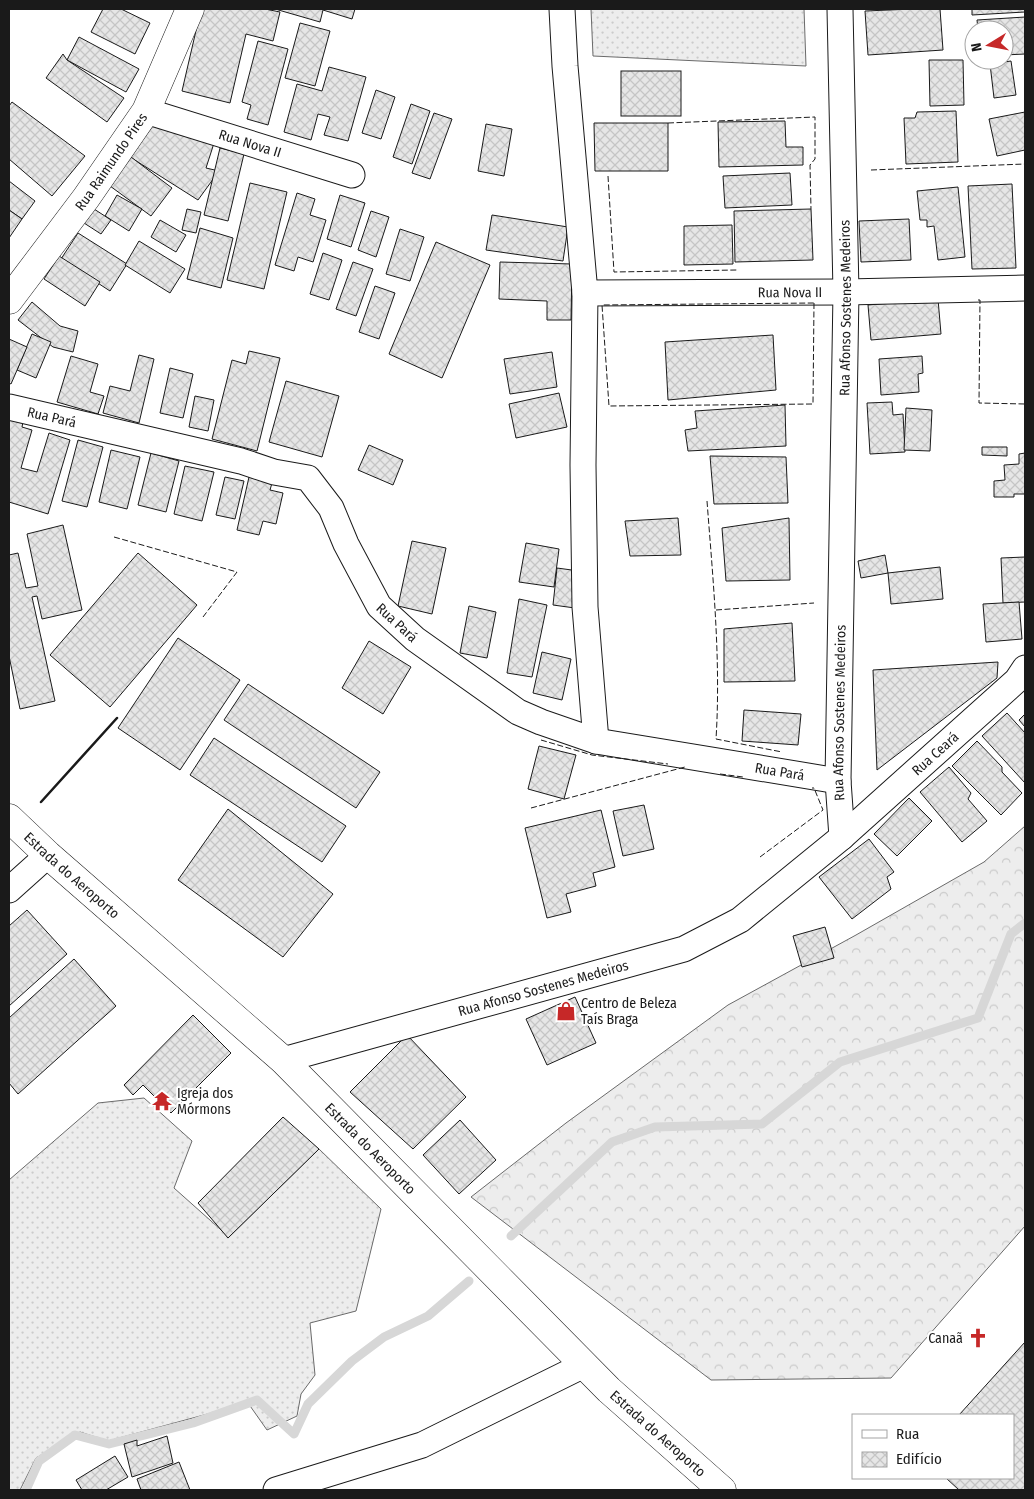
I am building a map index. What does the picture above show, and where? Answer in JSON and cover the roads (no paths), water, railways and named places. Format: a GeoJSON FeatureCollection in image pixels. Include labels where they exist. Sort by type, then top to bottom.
{"type":"FeatureCollection","features":[{"type":"Feature","properties":{"kind":"street","name":"Rua Raimundo Pires"},"geometry":{"type":"LineString","coordinates":[[9,300],[86,198],[146,111],[190,9]]}},
{"type":"Feature","properties":{"kind":"street"},"geometry":{"type":"LineString","coordinates":[[562,9],[565,66],[585,293],[583,465],[585,607],[596,741]]}},
{"type":"Feature","properties":{"kind":"street","name":"Rua Afonso Sostenes Medeiros"},"geometry":{"type":"LineString","coordinates":[[283,1060],[684,949],[740,920],[842,837],[838,781],[846,292],[840,9]]}},
{"type":"Feature","properties":{"kind":"street","name":"Rua Nova II"},"geometry":{"type":"LineString","coordinates":[[146,111],[352,175]]}},
{"type":"Feature","properties":{"kind":"street","name":"Rua Nova II"},"geometry":{"type":"LineString","coordinates":[[585,293],[846,292],[1025,288]]}},
{"type":"Feature","properties":{"kind":"street","name":"Rua Pará"},"geometry":{"type":"LineString","coordinates":[[9,407],[241,461],[274,472],[308,478],[331,508],[346,544],[379,606],[415,639],[518,712],[596,741],[838,781]]}},
{"type":"Feature","properties":{"kind":"street","name":"Rua Ceará"},"geometry":{"type":"LineString","coordinates":[[842,837],[1016,680],[1025,668]]}},
{"type":"Feature","properties":{"kind":"street","name":"Estrada do Aeroporto"},"geometry":{"type":"LineString","coordinates":[[9,818],[48,855],[283,1060],[608,1390],[722,1490]]}},
{"type":"Feature","properties":{"kind":"street"},"geometry":{"type":"LineString","coordinates":[[9,890],[48,855]]}},
{"type":"Feature","properties":{"kind":"street"},"geometry":{"type":"LineString","coordinates":[[276,1490],[297,1482],[422,1446],[584,1365]]}},
{"type":"Feature","properties":{"kind":"waterway"},"geometry":{"type":"LineString","coordinates":[[511,1236],[612,1142],[655,1127],[762,1124],[840,1062],[978,1018],[1011,934],[1025,923]]}},
{"type":"Feature","properties":{"kind":"waterway"},"geometry":{"type":"LineString","coordinates":[[26,1490],[39,1461],[75,1435],[109,1444],[193,1423],[257,1400],[294,1434],[308,1404],[352,1361],[384,1337],[428,1316],[469,1281]]}},
{"type":"Feature","properties":{"kind":"place","name":"Centro de Beleza Taís Braga"},"geometry":{"type":"Point","coordinates":[566,1011]}},
{"type":"Feature","properties":{"kind":"place","name":"Igreja dos Mórmons"},"geometry":{"type":"Point","coordinates":[162,1101]}},
{"type":"Feature","properties":{"kind":"place","name":"Canaã"},"geometry":{"type":"Point","coordinates":[978,1338]}}]}
